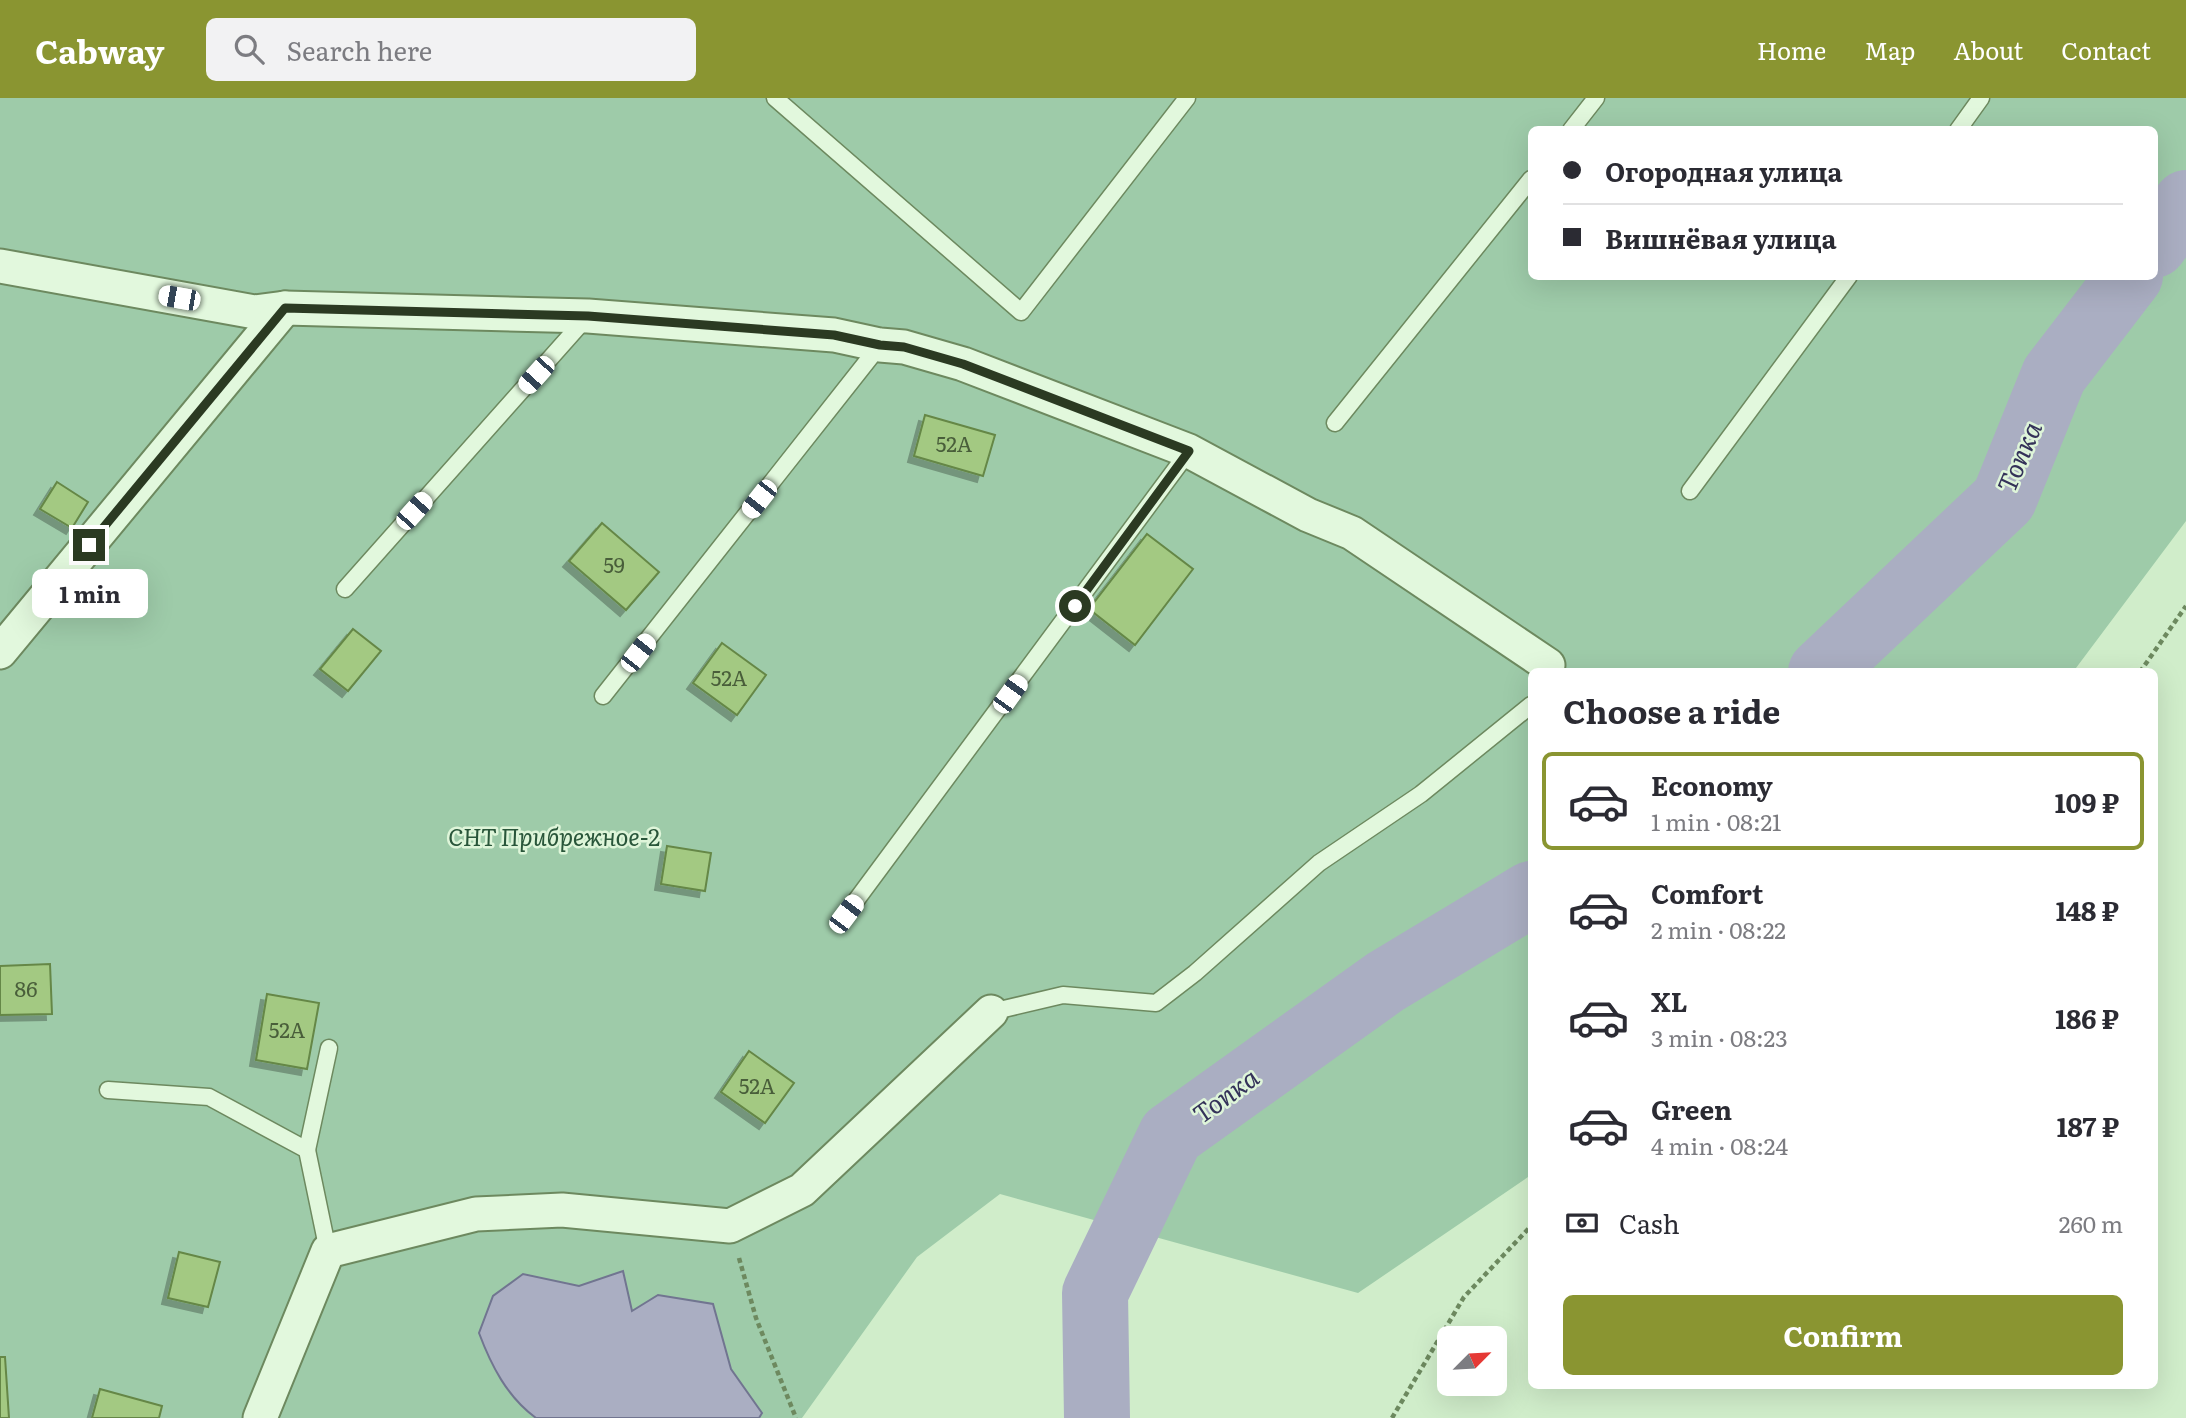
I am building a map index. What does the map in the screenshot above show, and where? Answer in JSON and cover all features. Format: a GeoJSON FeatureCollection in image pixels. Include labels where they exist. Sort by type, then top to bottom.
{"type":"FeatureCollection","features":[{"type":"Feature","properties":{"kind":"street"},"geometry":{"type":"LineString","coordinates":[[0,266],[255,312],[285,308],[588,316],[834,335],[904,347],[963,364],[1189,451],[1308,515],[1352,533],[1547,668]]}},
{"type":"Feature","properties":{"kind":"street"},"geometry":{"type":"LineString","coordinates":[[0,652],[285,308]]}},
{"type":"Feature","properties":{"kind":"street"},"geometry":{"type":"LineString","coordinates":[[260,1418],[328,1251],[476,1214],[562,1210],[730,1227],[802,1190],[991,1012]]}},
{"type":"Feature","properties":{"kind":"lane"},"geometry":{"type":"LineString","coordinates":[[781,100],[1021,312],[1187,98]]}},
{"type":"Feature","properties":{"kind":"lane"},"geometry":{"type":"LineString","coordinates":[[1574,126],[1596,98]]}},
{"type":"Feature","properties":{"kind":"lane"},"geometry":{"type":"LineString","coordinates":[[1961,126],[1981,98]]}},
{"type":"Feature","properties":{"kind":"lane"},"geometry":{"type":"LineString","coordinates":[[1335,423],[1528,183]]}},
{"type":"Feature","properties":{"kind":"lane"},"geometry":{"type":"LineString","coordinates":[[1690,491],[1846,280]]}},
{"type":"Feature","properties":{"kind":"lane"},"geometry":{"type":"LineString","coordinates":[[345,589],[588,316]]}},
{"type":"Feature","properties":{"kind":"lane"},"geometry":{"type":"LineString","coordinates":[[603,696],[880,345]]}},
{"type":"Feature","properties":{"kind":"lane"},"geometry":{"type":"LineString","coordinates":[[846,914],[1189,451]]}},
{"type":"Feature","properties":{"kind":"lane"},"geometry":{"type":"LineString","coordinates":[[991,1012],[1063,995],[1156,1003],[1195,973],[1319,863],[1420,794],[1528,707]]}},
{"type":"Feature","properties":{"kind":"lane"},"geometry":{"type":"LineString","coordinates":[[328,1251],[307,1150],[329,1048]]}},
{"type":"Feature","properties":{"kind":"lane"},"geometry":{"type":"LineString","coordinates":[[108,1090],[209,1097],[307,1150]]}},
{"type":"Feature","properties":{"kind":"path"},"geometry":{"type":"LineString","coordinates":[[2143,668],[2186,606]]}},
{"type":"Feature","properties":{"kind":"path"},"geometry":{"type":"LineString","coordinates":[[730,1227],[757,1318],[796,1418]]}},
{"type":"Feature","properties":{"kind":"path"},"geometry":{"type":"LineString","coordinates":[[1392,1418],[1464,1297],[1528,1229]]}},
{"type":"Feature","properties":{"kind":"green space","name":"СНТ Прибрежное-2"},"geometry":{"type":"Polygon","coordinates":[[[0,98],[2186,98],[2186,521],[2076,668],[1528,668],[1528,1177],[1358,1293],[1000,1194],[917,1257],[802,1418],[0,1418],[0,98]]]}},
{"type":"Feature","properties":{"kind":"water"},"geometry":{"type":"Polygon","coordinates":[[[623,1271],[632,1311],[658,1295],[713,1304],[731,1369],[762,1413],[759,1418],[536,1418],[526,1410],[508,1390],[479,1333],[493,1296],[523,1274],[579,1286],[623,1271]]]}},
{"type":"Feature","properties":{"kind":"building"},"geometry":{"type":"Polygon","coordinates":[[[925,415],[995,435],[983,476],[914,456],[925,415]]]}},
{"type":"Feature","properties":{"kind":"building"},"geometry":{"type":"Polygon","coordinates":[[[57,482],[88,502],[72,528],[40,509],[57,482]]]}},
{"type":"Feature","properties":{"kind":"building"},"geometry":{"type":"Polygon","coordinates":[[[602,523],[659,572],[626,610],[569,561],[602,523]]]}},
{"type":"Feature","properties":{"kind":"building"},"geometry":{"type":"Polygon","coordinates":[[[1147,534],[1193,569],[1135,645],[1089,609],[1147,534]]]}},
{"type":"Feature","properties":{"kind":"building"},"geometry":{"type":"Polygon","coordinates":[[[353,629],[381,651],[348,691],[320,669],[353,629]]]}},
{"type":"Feature","properties":{"kind":"building"},"geometry":{"type":"Polygon","coordinates":[[[722,643],[766,675],[737,715],[693,683],[722,643]]]}},
{"type":"Feature","properties":{"kind":"building"},"geometry":{"type":"Polygon","coordinates":[[[667,846],[711,853],[705,891],[661,884],[667,846]]]}},
{"type":"Feature","properties":{"kind":"building"},"geometry":{"type":"Polygon","coordinates":[[[50,964],[52,1014],[0,1015],[0,966],[50,964]]]}},
{"type":"Feature","properties":{"kind":"building"},"geometry":{"type":"Polygon","coordinates":[[[267,994],[319,1003],[307,1069],[256,1060],[267,994]]]}},
{"type":"Feature","properties":{"kind":"building"},"geometry":{"type":"Polygon","coordinates":[[[749,1051],[794,1083],[765,1123],[721,1092],[749,1051]]]}},
{"type":"Feature","properties":{"kind":"building"},"geometry":{"type":"Polygon","coordinates":[[[179,1252],[220,1262],[208,1307],[168,1298],[179,1252]]]}},
{"type":"Feature","properties":{"kind":"building"},"geometry":{"type":"Polygon","coordinates":[[[0,1357],[5,1357],[9,1418],[0,1418],[0,1357]]]}},
{"type":"Feature","properties":{"kind":"building"},"geometry":{"type":"Polygon","coordinates":[[[100,1389],[162,1406],[159,1418],[92,1418],[100,1389]]]}},
{"type":"Feature","properties":{"kind":"waterway","name":"Топка"},"geometry":{"type":"LineString","coordinates":[[2158,240],[2186,203]]}},
{"type":"Feature","properties":{"kind":"waterway","name":"Топка"},"geometry":{"type":"LineString","coordinates":[[1825,668],[2004,499],[2054,375],[2127,280]]}},
{"type":"Feature","properties":{"kind":"waterway","name":"Топка"},"geometry":{"type":"LineString","coordinates":[[1097,1418],[1095,1293],[1171,1135],[1385,982],[1528,896]]}},
{"type":"Feature","properties":{"kind":"route"},"geometry":{"type":"LineString","coordinates":[[89,545],[285,308],[588,316],[834,335],[904,347],[963,364],[1189,451],[1075,606]]}}]}
